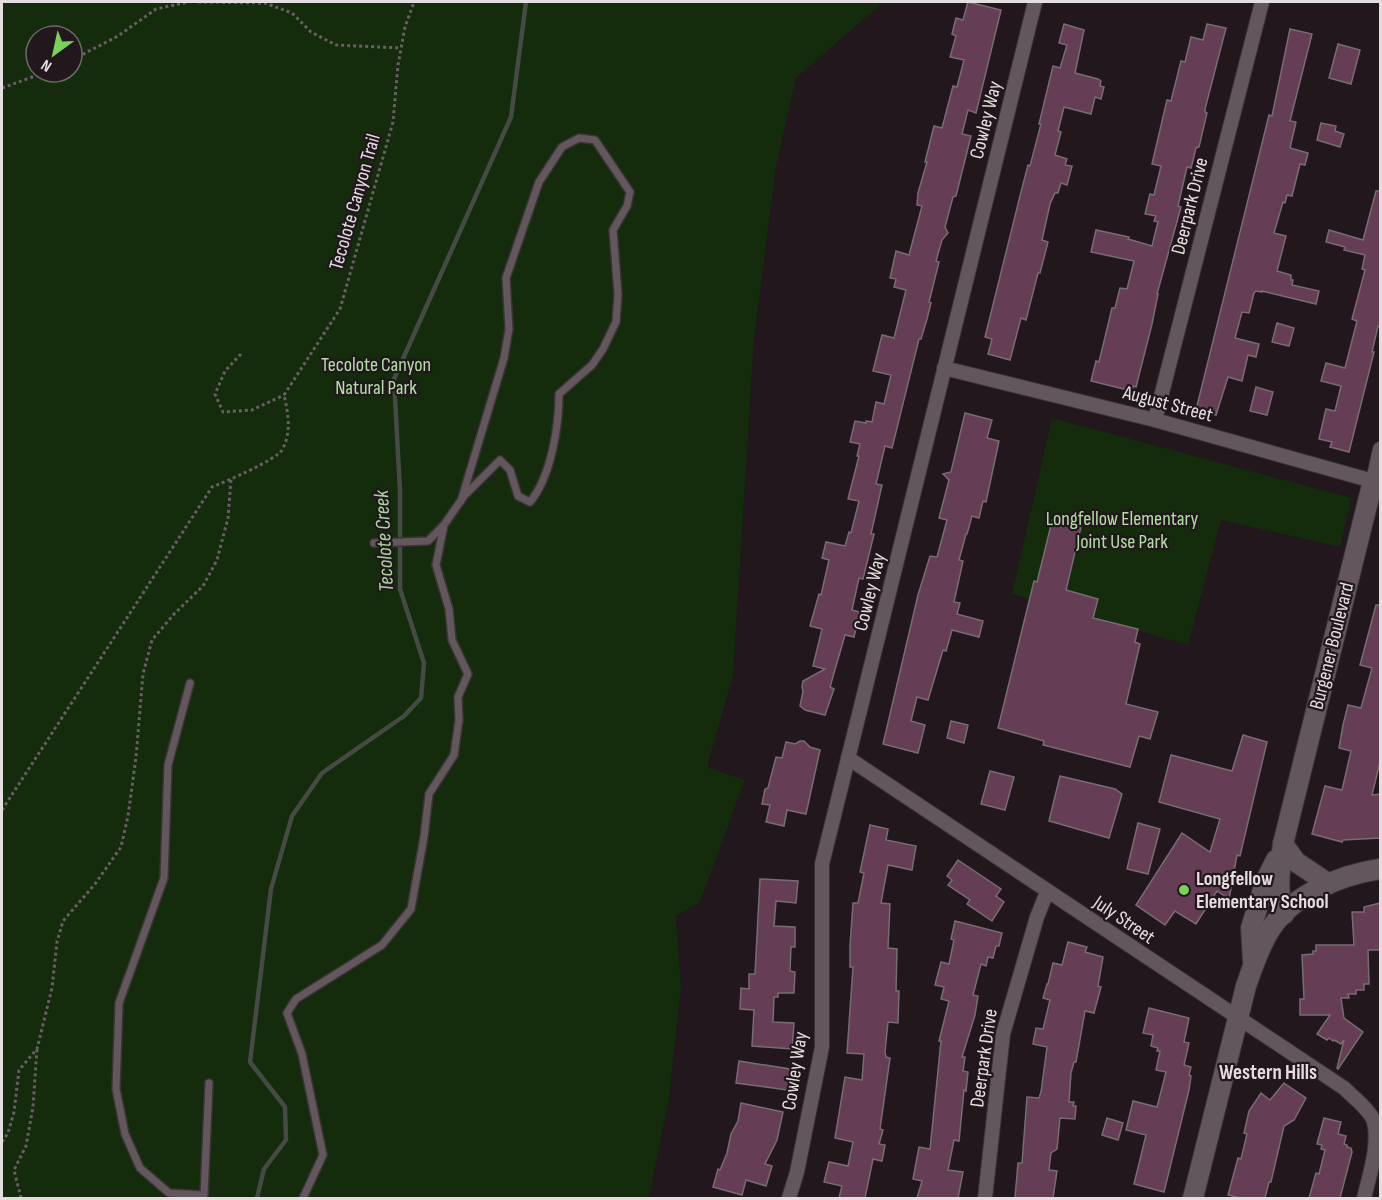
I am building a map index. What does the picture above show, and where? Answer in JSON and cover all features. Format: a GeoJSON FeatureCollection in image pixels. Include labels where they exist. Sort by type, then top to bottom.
{"type":"FeatureCollection","features":[{"type":"Feature","properties":{"kind":"street","name":"Cowley Way"},"geometry":{"type":"LineString","coordinates":[[789,1198],[797,1172],[822,1047],[822,864],[1035,2]]}},
{"type":"Feature","properties":{"kind":"street","name":"Deerpark Drive"},"geometry":{"type":"LineString","coordinates":[[1155,420],[1262,2]]}},
{"type":"Feature","properties":{"kind":"street","name":"August Street"},"geometry":{"type":"LineString","coordinates":[[944,368],[1155,420],[1377,482]]}},
{"type":"Feature","properties":{"kind":"street","name":"Burgener Boulevard"},"geometry":{"type":"LineString","coordinates":[[1193,1198],[1254,963],[1268,932],[1284,914],[1279,900],[1283,844],[1377,482],[1380,449]]}},
{"type":"Feature","properties":{"kind":"street","name":"July Street"},"geometry":{"type":"LineString","coordinates":[[848,758],[1344,1088],[1363,1106],[1373,1120],[1376,1149],[1364,1198]]}},
{"type":"Feature","properties":{"kind":"street","name":"Burgener Boulevard"},"geometry":{"type":"LineString","coordinates":[[1254,963],[1251,928],[1266,880],[1283,844]]}},
{"type":"Feature","properties":{"kind":"street"},"geometry":{"type":"LineString","coordinates":[[1283,844],[1296,862],[1329,884]]}},
{"type":"Feature","properties":{"kind":"street"},"geometry":{"type":"LineString","coordinates":[[1284,914],[1307,895],[1329,884],[1380,869]]}},
{"type":"Feature","properties":{"kind":"street","name":"Deerpark Drive"},"geometry":{"type":"LineString","coordinates":[[985,1198],[1003,1034],[1037,917],[1047,892]]}},
{"type":"Feature","properties":{"kind":"lane"},"geometry":{"type":"LineString","coordinates":[[374,543],[428,541],[444,525],[461,501],[500,460],[510,470],[518,496],[530,502],[538,492],[559,418],[559,394],[592,365],[603,349],[615,321],[618,294],[613,230],[627,206],[630,192],[595,140],[579,138],[562,147],[538,183],[506,278],[509,329],[504,358],[461,501]]}},
{"type":"Feature","properties":{"kind":"lane"},"geometry":{"type":"LineString","coordinates":[[303,1198],[324,1155],[302,1054],[287,1013],[296,999],[382,945],[411,909],[429,794],[454,755],[459,720],[458,697],[468,674],[452,640],[449,609],[436,565],[444,525]]}},
{"type":"Feature","properties":{"kind":"lane"},"geometry":{"type":"LineString","coordinates":[[190,683],[168,765],[164,878],[119,1003],[116,1089],[125,1134],[140,1168],[169,1193],[204,1197],[209,1083]]}},
{"type":"Feature","properties":{"kind":"path"},"geometry":{"type":"LineString","coordinates":[[84,54],[118,36],[156,9],[188,2]]}},
{"type":"Feature","properties":{"kind":"path"},"geometry":{"type":"LineString","coordinates":[[198,2],[265,3],[292,13],[311,32],[336,45],[401,48]]}},
{"type":"Feature","properties":{"kind":"path","name":"Tecolote Canyon Trail"},"geometry":{"type":"LineString","coordinates":[[284,395],[340,309],[393,122],[401,48],[405,27],[414,2]]}},
{"type":"Feature","properties":{"kind":"path"},"geometry":{"type":"LineString","coordinates":[[2,88],[24,80]]}},
{"type":"Feature","properties":{"kind":"path"},"geometry":{"type":"LineString","coordinates":[[2,810],[212,487],[281,452],[289,419],[284,395],[252,410],[223,412],[215,394],[225,371],[241,354]]}},
{"type":"Feature","properties":{"kind":"path"},"geometry":{"type":"LineString","coordinates":[[21,1198],[14,1170],[26,1146],[33,1107],[37,1049],[52,988],[57,942],[63,921],[95,884],[121,847],[128,816],[136,757],[143,675],[152,640],[175,613],[203,586],[217,560],[228,518],[231,479]]}},
{"type":"Feature","properties":{"kind":"path"},"geometry":{"type":"LineString","coordinates":[[2,1142],[8,1133],[14,1112],[19,1070],[37,1049]]}},
{"type":"Feature","properties":{"kind":"green space","name":"Tecolote Canyon Natural Park"},"geometry":{"type":"Polygon","coordinates":[[[2,2],[884,2],[796,78],[776,167],[754,338],[733,676],[707,767],[745,780],[700,902],[676,916],[681,987],[669,1098],[649,1198],[2,1198],[2,2]]]}},
{"type":"Feature","properties":{"kind":"green space","name":"Longfellow Elementary Joint Use Park"},"geometry":{"type":"Polygon","coordinates":[[[1052,418],[1352,498],[1340,547],[1221,520],[1188,645],[1012,594],[1052,418]]]}},
{"type":"Feature","properties":{"kind":"building"},"geometry":{"type":"Polygon","coordinates":[[[968,2],[1001,10],[976,113],[968,110],[962,134],[971,136],[956,196],[953,197],[945,227],[948,233],[942,240],[936,261],[939,262],[927,319],[921,339],[919,339],[892,448],[885,446],[876,484],[882,485],[871,534],[874,534],[863,579],[859,578],[852,610],[860,612],[854,637],[845,635],[830,687],[834,689],[825,715],[805,710],[800,706],[803,681],[825,669],[813,666],[822,629],[810,626],[819,594],[821,595],[829,560],[822,558],[826,542],[845,546],[849,532],[851,533],[859,501],[848,499],[860,444],[850,442],[855,421],[872,422],[876,402],[884,404],[891,375],[873,371],[882,335],[894,338],[906,290],[894,287],[896,279],[890,278],[896,251],[909,255],[922,206],[917,205],[918,193],[934,126],[942,128],[953,86],[957,87],[964,60],[950,57],[956,36],[952,34],[956,18],[963,20],[968,2]]]}},
{"type":"Feature","properties":{"kind":"building"},"geometry":{"type":"Polygon","coordinates":[[[1064,24],[1084,30],[1075,73],[1098,79],[1101,81],[1100,86],[1104,87],[1101,99],[1095,97],[1091,114],[1064,107],[1055,155],[1067,159],[1065,165],[1072,166],[1067,185],[1061,183],[1058,193],[1055,193],[1050,204],[1042,240],[1048,242],[1026,320],[1021,318],[1010,360],[988,354],[992,339],[985,337],[1028,165],[1030,166],[1041,124],[1039,124],[1053,66],[1060,68],[1067,45],[1059,43],[1064,24]]]}},
{"type":"Feature","properties":{"kind":"building"},"geometry":{"type":"Polygon","coordinates":[[[1207,24],[1226,28],[1205,109],[1207,113],[1199,147],[1196,148],[1191,168],[1187,167],[1178,206],[1181,207],[1157,294],[1136,387],[1133,386],[1132,391],[1091,381],[1096,361],[1099,362],[1112,308],[1115,308],[1120,288],[1127,289],[1134,261],[1091,252],[1096,230],[1129,237],[1128,239],[1152,246],[1158,222],[1154,221],[1156,216],[1145,214],[1150,194],[1154,195],[1161,166],[1152,164],[1167,100],[1171,101],[1181,61],[1185,62],[1191,37],[1203,40],[1207,24]]]}},
{"type":"Feature","properties":{"kind":"building"},"geometry":{"type":"Polygon","coordinates":[[[1290,29],[1312,34],[1290,121],[1296,122],[1290,148],[1308,153],[1305,165],[1300,164],[1292,196],[1287,195],[1285,203],[1283,202],[1274,233],[1286,236],[1277,271],[1291,275],[1292,285],[1319,291],[1316,304],[1262,291],[1254,293],[1249,313],[1242,312],[1235,338],[1259,344],[1256,357],[1248,355],[1242,381],[1228,377],[1216,415],[1196,410],[1269,115],[1272,116],[1290,29]]]}},
{"type":"Feature","properties":{"kind":"building"},"geometry":{"type":"Polygon","coordinates":[[[1338,44],[1360,50],[1351,84],[1329,78],[1338,44]]]}},
{"type":"Feature","properties":{"kind":"building"},"geometry":{"type":"Polygon","coordinates":[[[1321,123],[1336,126],[1335,131],[1344,134],[1340,147],[1317,140],[1321,123]]]}},
{"type":"Feature","properties":{"kind":"building"},"geometry":{"type":"Polygon","coordinates":[[[1376,191],[1380,191],[1380,327],[1378,326],[1372,352],[1374,352],[1349,452],[1330,447],[1332,442],[1319,439],[1326,409],[1335,411],[1341,386],[1321,381],[1326,363],[1345,368],[1357,321],[1352,319],[1365,270],[1362,269],[1365,255],[1344,250],[1345,247],[1326,242],[1329,230],[1363,240],[1376,191]]]}},
{"type":"Feature","properties":{"kind":"building"},"geometry":{"type":"Polygon","coordinates":[[[1277,323],[1294,328],[1289,346],[1272,342],[1277,323]]]}},
{"type":"Feature","properties":{"kind":"building"},"geometry":{"type":"Polygon","coordinates":[[[1256,387],[1273,392],[1267,415],[1250,411],[1256,387]]]}},
{"type":"Feature","properties":{"kind":"building"},"geometry":{"type":"Polygon","coordinates":[[[965,413],[992,420],[987,438],[999,441],[986,502],[983,501],[979,518],[972,516],[966,534],[959,560],[963,561],[954,602],[960,603],[957,614],[983,621],[979,637],[952,630],[946,651],[943,650],[928,700],[917,697],[911,721],[925,725],[918,753],[883,744],[918,595],[930,556],[937,557],[947,520],[939,518],[949,480],[943,474],[951,472],[965,413]]]}},
{"type":"Feature","properties":{"kind":"building"},"geometry":{"type":"Polygon","coordinates":[[[1053,517],[1081,527],[1066,590],[1098,599],[1093,618],[1138,629],[1135,642],[1140,644],[1126,704],[1158,712],[1150,739],[1139,736],[1130,767],[1043,745],[1044,741],[998,728],[1034,581],[1037,582],[1053,517]]]}},
{"type":"Feature","properties":{"kind":"building"},"geometry":{"type":"Polygon","coordinates":[[[1376,605],[1380,605],[1380,762],[1372,795],[1380,794],[1380,838],[1343,840],[1342,842],[1312,834],[1325,786],[1342,790],[1351,751],[1339,748],[1343,725],[1348,705],[1361,708],[1372,668],[1360,665],[1376,605]]]}},
{"type":"Feature","properties":{"kind":"building"},"geometry":{"type":"Polygon","coordinates":[[[951,721],[968,725],[964,743],[947,738],[951,721]]]}},
{"type":"Feature","properties":{"kind":"building"},"geometry":{"type":"Polygon","coordinates":[[[1243,735],[1267,742],[1240,856],[1237,855],[1229,899],[1217,891],[1196,924],[1175,911],[1165,925],[1136,905],[1182,833],[1210,852],[1220,819],[1159,802],[1171,755],[1232,771],[1243,735]]]}},
{"type":"Feature","properties":{"kind":"building"},"geometry":{"type":"Polygon","coordinates":[[[800,741],[820,750],[806,814],[787,810],[784,826],[766,822],[770,805],[762,804],[776,757],[782,758],[786,742],[795,744],[800,741]]]}},
{"type":"Feature","properties":{"kind":"building"},"geometry":{"type":"Polygon","coordinates":[[[990,771],[1014,777],[1005,810],[981,804],[990,771]]]}},
{"type":"Feature","properties":{"kind":"building"},"geometry":{"type":"Polygon","coordinates":[[[1060,776],[1115,789],[1122,794],[1109,838],[1049,821],[1060,776]]]}},
{"type":"Feature","properties":{"kind":"building"},"geometry":{"type":"Polygon","coordinates":[[[1138,823],[1160,829],[1148,874],[1127,869],[1138,823]]]}},
{"type":"Feature","properties":{"kind":"building"},"geometry":{"type":"Polygon","coordinates":[[[870,825],[888,829],[886,840],[916,846],[912,870],[888,865],[881,903],[890,904],[888,948],[897,949],[896,991],[899,991],[898,1023],[888,1022],[885,1052],[886,1057],[890,1058],[880,1129],[883,1130],[879,1144],[885,1145],[882,1161],[873,1159],[865,1198],[839,1198],[842,1186],[824,1182],[829,1162],[848,1166],[853,1142],[835,1138],[845,1077],[862,1080],[864,1054],[847,1053],[853,967],[850,967],[850,946],[853,903],[858,903],[864,873],[860,872],[870,825]]]}},
{"type":"Feature","properties":{"kind":"building"},"geometry":{"type":"Polygon","coordinates":[[[958,860],[1001,889],[996,896],[1004,902],[992,921],[967,904],[970,900],[948,885],[952,880],[947,876],[958,860]]]}},
{"type":"Feature","properties":{"kind":"building"},"geometry":{"type":"Polygon","coordinates":[[[760,879],[798,881],[796,903],[776,901],[774,926],[795,927],[795,947],[791,947],[790,971],[795,972],[794,993],[778,993],[778,997],[774,997],[773,1022],[794,1023],[792,1049],[752,1046],[754,1010],[740,1009],[741,988],[749,989],[749,974],[755,974],[760,879]]]}},
{"type":"Feature","properties":{"kind":"building"},"geometry":{"type":"Polygon","coordinates":[[[1380,903],[1380,950],[1368,950],[1369,984],[1364,984],[1364,990],[1356,990],[1356,994],[1348,994],[1349,998],[1341,998],[1344,1018],[1363,1032],[1338,1069],[1344,1040],[1341,1044],[1317,1034],[1330,1015],[1300,1015],[1300,999],[1304,999],[1302,955],[1313,954],[1313,951],[1316,951],[1316,945],[1354,945],[1352,912],[1364,912],[1364,907],[1380,903]]]}},
{"type":"Feature","properties":{"kind":"building"},"geometry":{"type":"Polygon","coordinates":[[[955,921],[1002,933],[993,958],[988,957],[986,966],[981,964],[973,995],[978,996],[975,1015],[962,1057],[965,1057],[963,1071],[968,1072],[966,1091],[964,1090],[959,1141],[954,1140],[948,1170],[963,1172],[958,1198],[917,1198],[922,1181],[913,1179],[919,1147],[930,1149],[941,1041],[939,1041],[949,1001],[941,999],[944,987],[935,985],[941,962],[949,964],[955,921]]]}},
{"type":"Feature","properties":{"kind":"building"},"geometry":{"type":"Polygon","coordinates":[[[1068,942],[1087,947],[1085,952],[1103,957],[1098,986],[1101,987],[1094,1013],[1085,1011],[1076,1062],[1074,1062],[1071,1073],[1069,1102],[1074,1102],[1073,1106],[1076,1106],[1075,1119],[1060,1118],[1057,1149],[1051,1153],[1049,1170],[1057,1171],[1053,1198],[1015,1198],[1018,1163],[1022,1163],[1027,1097],[1039,1098],[1047,1047],[1033,1044],[1036,1028],[1043,1029],[1050,1000],[1043,998],[1053,963],[1062,965],[1068,942]]]}},
{"type":"Feature","properties":{"kind":"building"},"geometry":{"type":"Polygon","coordinates":[[[1149,1008],[1189,1018],[1184,1042],[1189,1043],[1184,1065],[1191,1067],[1189,1090],[1164,1192],[1134,1184],[1146,1135],[1126,1130],[1133,1101],[1157,1107],[1166,1072],[1156,1070],[1160,1051],[1151,1046],[1153,1035],[1143,1033],[1149,1008]]]}},
{"type":"Feature","properties":{"kind":"building"},"geometry":{"type":"Polygon","coordinates":[[[739,1061],[790,1069],[787,1090],[736,1083],[739,1061]]]}},
{"type":"Feature","properties":{"kind":"building"},"geometry":{"type":"Polygon","coordinates":[[[1284,1083],[1306,1098],[1294,1120],[1284,1126],[1265,1198],[1240,1198],[1228,1195],[1238,1158],[1241,1159],[1247,1134],[1244,1133],[1249,1111],[1261,1093],[1270,1100],[1284,1083]]]}},
{"type":"Feature","properties":{"kind":"building"},"geometry":{"type":"Polygon","coordinates":[[[741,1103],[783,1112],[777,1140],[765,1164],[772,1166],[766,1186],[746,1180],[742,1195],[713,1187],[718,1169],[720,1170],[727,1153],[731,1134],[738,1121],[741,1103]]]}},
{"type":"Feature","properties":{"kind":"building"},"geometry":{"type":"Polygon","coordinates":[[[1107,1118],[1123,1123],[1118,1140],[1102,1135],[1107,1118]]]}},
{"type":"Feature","properties":{"kind":"building"},"geometry":{"type":"Polygon","coordinates":[[[1324,1118],[1341,1122],[1338,1134],[1346,1136],[1344,1144],[1351,1148],[1352,1152],[1340,1198],[1309,1198],[1316,1173],[1319,1174],[1325,1150],[1321,1149],[1322,1145],[1317,1144],[1324,1118]]]}},
{"type":"Feature","properties":{"kind":"waterway","name":"Tecolote Creek"},"geometry":{"type":"LineString","coordinates":[[257,1198],[264,1169],[286,1140],[285,1107],[250,1062],[271,889],[292,816],[322,773],[404,716],[421,698],[424,663],[400,589],[400,491],[394,379],[511,117],[526,2]]}},
{"type":"Feature","properties":{"kind":"place","name":"Longfellow Elementary School"},"geometry":{"type":"Point","coordinates":[1184,890]}},
{"type":"Feature","properties":{"kind":"district","name":"Western Hills"},"geometry":{"type":"Point","coordinates":[1268,1072]}}]}
